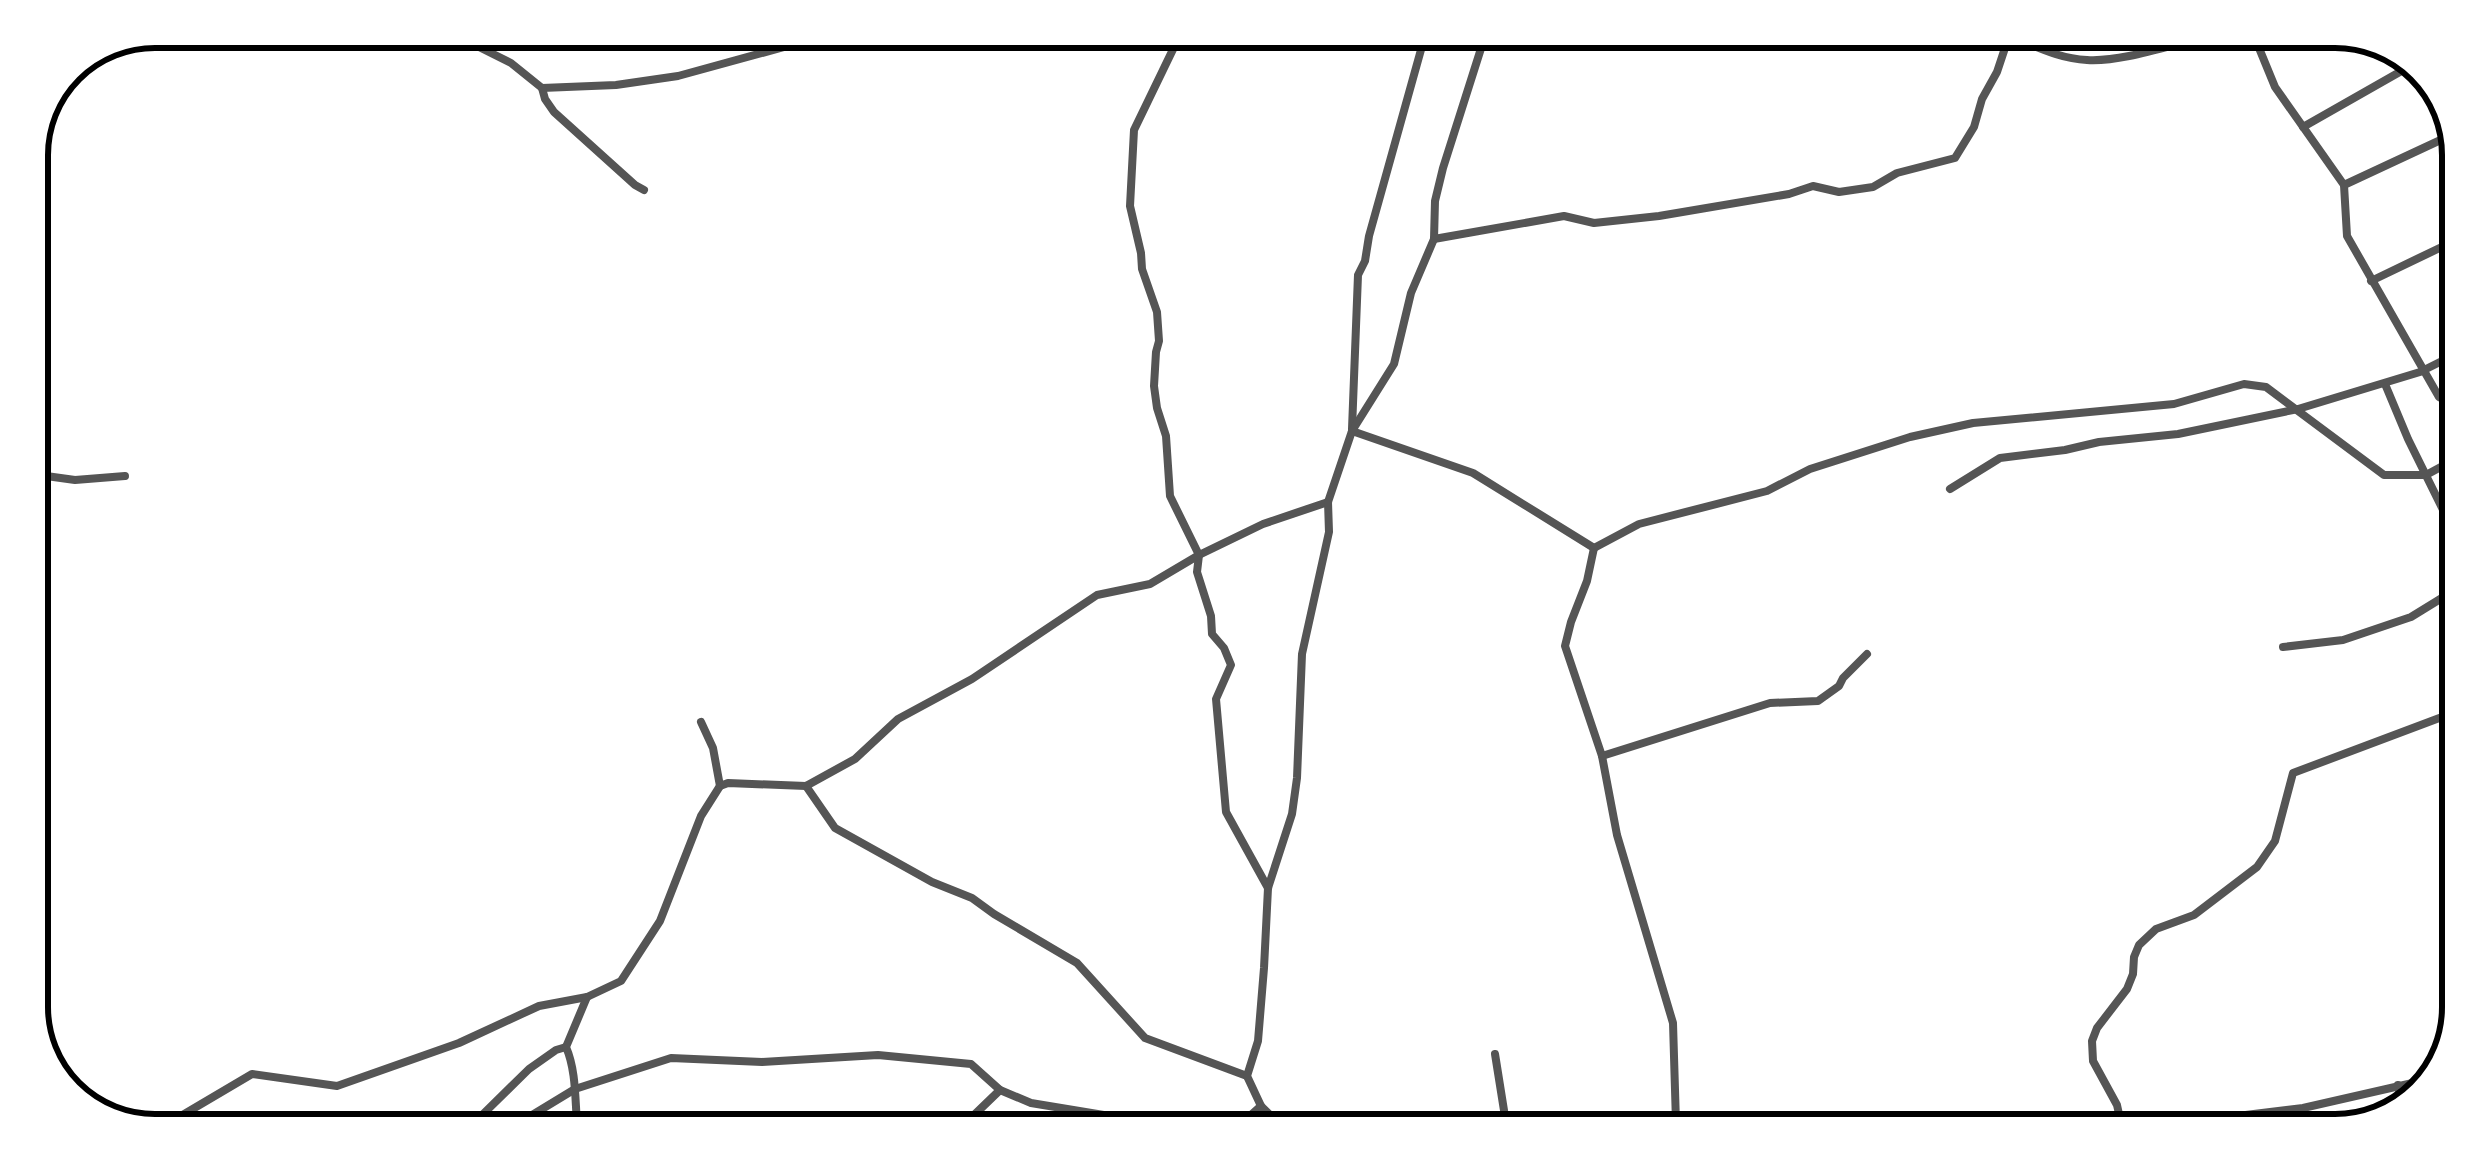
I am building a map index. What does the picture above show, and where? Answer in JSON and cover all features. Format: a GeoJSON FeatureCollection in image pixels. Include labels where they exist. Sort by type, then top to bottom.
{"type":"FeatureCollection","features":[{"type":"Feature","properties":{"kind":"street"},"geometry":{"type":"LineString","coordinates":[[481,48],[510,63],[542,88],[545,99],[554,112],[635,185],[644,190]]}},
{"type":"Feature","properties":{"kind":"street"},"geometry":{"type":"LineString","coordinates":[[542,88],[616,85],[678,76],[780,48]]}},
{"type":"Feature","properties":{"kind":"street"},"geometry":{"type":"LineString","coordinates":[[1174,48],[1134,130],[1130,206],[1141,253],[1142,270],[1157,312],[1159,341],[1156,352],[1154,386],[1157,408],[1166,436],[1170,496],[1199,555],[1198,572],[1211,616],[1212,634],[1224,648],[1230,665],[1216,699],[1226,812],[1268,888]]}},
{"type":"Feature","properties":{"kind":"street"},"geometry":{"type":"LineString","coordinates":[[1352,431],[1358,275],[1365,261],[1369,236],[1422,48]]}},
{"type":"Feature","properties":{"kind":"street"},"geometry":{"type":"LineString","coordinates":[[1269,1114],[1261,1106],[1248,1076],[1258,1041],[1268,888],[1292,814],[1298,778],[1302,654],[1330,532],[1328,502],[1352,431],[1394,364],[1411,294],[1434,239],[1435,201],[1441,176],[1481,48]]}},
{"type":"Feature","properties":{"kind":"street"},"geometry":{"type":"LineString","coordinates":[[1434,239],[1564,216],[1594,223],[1659,216],[1789,194],[1814,186],[1839,192],[1873,187],[1897,173],[1954,158],[1974,127],[1982,99],[1997,72],[2005,48]]}},
{"type":"Feature","properties":{"kind":"street"},"geometry":{"type":"LineString","coordinates":[[2038,48],[2052,54],[2087,60],[2138,54],[2162,48]]}},
{"type":"Feature","properties":{"kind":"street"},"geometry":{"type":"LineString","coordinates":[[2259,48],[2275,87],[2344,185],[2347,236],[2441,399]]}},
{"type":"Feature","properties":{"kind":"street"},"geometry":{"type":"LineString","coordinates":[[2303,127],[2401,71]]}},
{"type":"Feature","properties":{"kind":"street"},"geometry":{"type":"LineString","coordinates":[[2344,185],[2440,140]]}},
{"type":"Feature","properties":{"kind":"street"},"geometry":{"type":"LineString","coordinates":[[2372,281],[2441,247]]}},
{"type":"Feature","properties":{"kind":"street"},"geometry":{"type":"LineString","coordinates":[[1950,489],[2000,458],[2065,450],[2099,442],[2178,434],[2298,409],[2385,384],[2441,362]]}},
{"type":"Feature","properties":{"kind":"street"},"geometry":{"type":"LineString","coordinates":[[1676,1114],[1673,1024],[1617,835],[1602,756],[1565,646],[1571,622],[1587,581],[1594,548],[1639,524],[1767,491],[1810,469],[1910,437],[1973,423],[2174,404],[2244,384],[2266,387],[2384,475],[2426,475],[2441,467]]}},
{"type":"Feature","properties":{"kind":"street"},"geometry":{"type":"LineString","coordinates":[[2385,384],[2441,506]]}},
{"type":"Feature","properties":{"kind":"street"},"geometry":{"type":"LineString","coordinates":[[1352,431],[1473,473],[1594,548]]}},
{"type":"Feature","properties":{"kind":"street"},"geometry":{"type":"LineString","coordinates":[[48,476],[75,480],[125,476]]}},
{"type":"Feature","properties":{"kind":"street"},"geometry":{"type":"LineString","coordinates":[[184,1114],[252,1074],[338,1086],[459,1043],[539,1006],[587,997],[621,981],[655,928],[701,816],[720,786],[728,783],[806,786],[855,759],[898,719],[972,679],[1097,596],[1150,584],[1199,555],[1263,524],[1328,502]]}},
{"type":"Feature","properties":{"kind":"street"},"geometry":{"type":"LineString","coordinates":[[2283,647],[2343,640],[2411,617],[2442,599]]}},
{"type":"Feature","properties":{"kind":"street"},"geometry":{"type":"LineString","coordinates":[[1602,756],[1770,703],[1818,701],[1839,686],[1843,678],[1867,654]]}},
{"type":"Feature","properties":{"kind":"street"},"geometry":{"type":"LineString","coordinates":[[2118,1114],[2117,1105],[2093,1061],[2092,1041],[2097,1028],[2127,990],[2133,974],[2134,958],[2139,945],[2156,929],[2194,915],[2257,866],[2275,841],[2294,774],[2442,717]]}},
{"type":"Feature","properties":{"kind":"street"},"geometry":{"type":"LineString","coordinates":[[701,722],[713,748],[720,786]]}},
{"type":"Feature","properties":{"kind":"street"},"geometry":{"type":"LineString","coordinates":[[806,786],[835,828],[932,882],[972,898],[994,914],[1077,963],[1145,1038],[1248,1076]]}},
{"type":"Feature","properties":{"kind":"street"},"geometry":{"type":"LineString","coordinates":[[483,1114],[529,1069],[556,1050],[566,1046],[587,997]]}},
{"type":"Feature","properties":{"kind":"street"},"geometry":{"type":"LineString","coordinates":[[566,1046],[570,1055],[576,1114]]}},
{"type":"Feature","properties":{"kind":"street"},"geometry":{"type":"LineString","coordinates":[[1494,1054],[1504,1114]]}},
{"type":"Feature","properties":{"kind":"street"},"geometry":{"type":"LineString","coordinates":[[534,1114],[575,1089],[671,1058],[762,1062],[878,1056],[970,1064],[1000,1090],[1031,1103],[1098,1114]]}},
{"type":"Feature","properties":{"kind":"street"},"geometry":{"type":"LineString","coordinates":[[2254,1114],[2303,1108],[2410,1083]]}},
{"type":"Feature","properties":{"kind":"street"},"geometry":{"type":"LineString","coordinates":[[2398,1085],[2399,1093]]}},
{"type":"Feature","properties":{"kind":"street"},"geometry":{"type":"LineString","coordinates":[[975,1114],[1000,1090]]}},
{"type":"Feature","properties":{"kind":"street"},"geometry":{"type":"LineString","coordinates":[[1252,1114],[1261,1106]]}}]}
